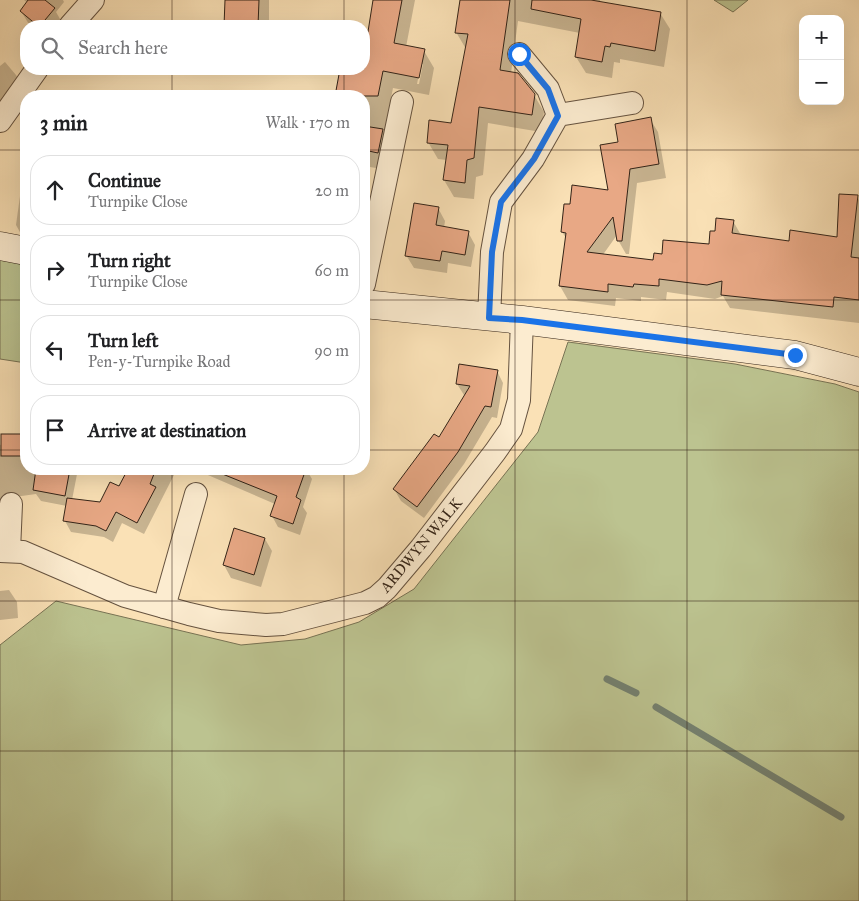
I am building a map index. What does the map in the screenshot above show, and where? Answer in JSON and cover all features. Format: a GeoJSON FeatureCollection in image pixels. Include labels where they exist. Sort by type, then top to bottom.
{"type":"FeatureCollection","features":[{"type":"Feature","properties":{"kind":"street"},"geometry":{"type":"LineString","coordinates":[[75,20],[93,0]]}},
{"type":"Feature","properties":{"kind":"street"},"geometry":{"type":"LineString","coordinates":[[489,318],[492,252],[501,202],[534,159],[558,116],[548,89],[519,54]]}},
{"type":"Feature","properties":{"kind":"street"},"geometry":{"type":"LineString","coordinates":[[22,90],[33,75]]}},
{"type":"Feature","properties":{"kind":"street"},"geometry":{"type":"LineString","coordinates":[[0,121],[20,93]]}},
{"type":"Feature","properties":{"kind":"street"},"geometry":{"type":"LineString","coordinates":[[370,255],[402,102]]}},
{"type":"Feature","properties":{"kind":"street"},"geometry":{"type":"LineString","coordinates":[[558,116],[632,103]]}},
{"type":"Feature","properties":{"kind":"street"},"geometry":{"type":"LineString","coordinates":[[0,246],[20,250]]}},
{"type":"Feature","properties":{"kind":"street"},"geometry":{"type":"LineString","coordinates":[[370,305],[522,320],[795,355],[859,372]]}},
{"type":"Feature","properties":{"kind":"street","name":"ARDWYN WALK"},"geometry":{"type":"LineString","coordinates":[[11,504],[5,551],[31,554],[125,596],[164,608],[219,621],[266,625],[283,624],[365,603],[377,597],[387,588],[421,548],[495,452],[510,429],[519,400],[522,320]]}},
{"type":"Feature","properties":{"kind":"street"},"geometry":{"type":"LineString","coordinates":[[164,608],[196,494]]}},
{"type":"Feature","properties":{"kind":"green space"},"geometry":{"type":"Polygon","coordinates":[[[714,0],[748,0],[733,12],[714,0]]]}},
{"type":"Feature","properties":{"kind":"green space"},"geometry":{"type":"Polygon","coordinates":[[[0,260],[20,263],[20,362],[0,359],[0,260]]]}},
{"type":"Feature","properties":{"kind":"green space"},"geometry":{"type":"Polygon","coordinates":[[[568,342],[735,364],[835,384],[859,392],[859,901],[0,901],[0,645],[56,601],[241,645],[305,639],[359,622],[414,589],[538,432],[568,342]]]}},
{"type":"Feature","properties":{"kind":"building"},"geometry":{"type":"Polygon","coordinates":[[[28,0],[45,0],[55,8],[45,20],[31,20],[20,11],[28,0]]]}},
{"type":"Feature","properties":{"kind":"building"},"geometry":{"type":"Polygon","coordinates":[[[225,0],[259,0],[258,20],[224,20],[225,0]]]}},
{"type":"Feature","properties":{"kind":"building"},"geometry":{"type":"Polygon","coordinates":[[[373,0],[402,0],[394,43],[425,49],[419,78],[383,71],[378,96],[370,96],[370,90],[336,90],[339,75],[370,75],[370,20],[373,0]]]}},
{"type":"Feature","properties":{"kind":"building"},"geometry":{"type":"Polygon","coordinates":[[[460,0],[510,0],[500,70],[518,73],[535,94],[532,115],[479,107],[474,158],[467,160],[465,183],[443,180],[448,145],[427,143],[429,120],[451,123],[468,34],[455,33],[460,0]]]}},
{"type":"Feature","properties":{"kind":"building"},"geometry":{"type":"Polygon","coordinates":[[[532,0],[591,0],[661,12],[655,51],[611,43],[610,47],[605,46],[602,62],[575,57],[581,19],[531,9],[532,0]]]}},
{"type":"Feature","properties":{"kind":"building"},"geometry":{"type":"Polygon","coordinates":[[[651,117],[659,164],[630,169],[622,241],[617,241],[613,217],[587,252],[653,260],[654,253],[662,254],[663,240],[709,244],[710,231],[715,231],[716,218],[734,220],[732,233],[789,241],[790,230],[837,237],[839,194],[858,195],[851,257],[859,258],[859,300],[834,297],[833,307],[721,295],[722,281],[707,285],[659,279],[659,286],[634,284],[633,287],[608,284],[608,292],[559,286],[566,233],[561,232],[564,204],[570,204],[572,185],[608,190],[600,145],[618,142],[615,124],[651,117]]]}},
{"type":"Feature","properties":{"kind":"building"},"geometry":{"type":"Polygon","coordinates":[[[370,127],[383,129],[378,153],[370,151],[370,127]]]}},
{"type":"Feature","properties":{"kind":"building"},"geometry":{"type":"Polygon","coordinates":[[[414,203],[439,207],[436,225],[469,231],[465,255],[442,251],[440,261],[405,256],[414,203]]]}},
{"type":"Feature","properties":{"kind":"building"},"geometry":{"type":"Polygon","coordinates":[[[459,364],[498,370],[491,407],[485,406],[458,452],[417,507],[393,489],[434,434],[439,437],[470,386],[456,384],[459,364]]]}},
{"type":"Feature","properties":{"kind":"building"},"geometry":{"type":"Polygon","coordinates":[[[1,434],[20,434],[20,456],[1,456],[1,434]]]}},
{"type":"Feature","properties":{"kind":"building"},"geometry":{"type":"Polygon","coordinates":[[[35,475],[69,475],[65,496],[33,490],[35,475]]]}},
{"type":"Feature","properties":{"kind":"building"},"geometry":{"type":"Polygon","coordinates":[[[125,475],[154,475],[150,484],[156,487],[137,523],[116,512],[106,531],[96,526],[63,521],[67,498],[100,502],[110,482],[119,486],[125,475]]]}},
{"type":"Feature","properties":{"kind":"building"},"geometry":{"type":"Polygon","coordinates":[[[225,475],[304,475],[296,497],[301,500],[293,524],[270,516],[277,496],[225,475]]]}},
{"type":"Feature","properties":{"kind":"building"},"geometry":{"type":"Polygon","coordinates":[[[234,528],[265,538],[254,575],[223,565],[234,528]]]}},
{"type":"Feature","properties":{"kind":"waterway"},"geometry":{"type":"LineString","coordinates":[[607,679],[636,693]]}},
{"type":"Feature","properties":{"kind":"waterway"},"geometry":{"type":"LineString","coordinates":[[656,707],[841,817]]}},
{"type":"Feature","properties":{"kind":"route"},"geometry":{"type":"LineString","coordinates":[[519,54],[548,89],[558,116],[534,159],[501,202],[492,252],[489,318],[522,320],[795,355]]}}]}
